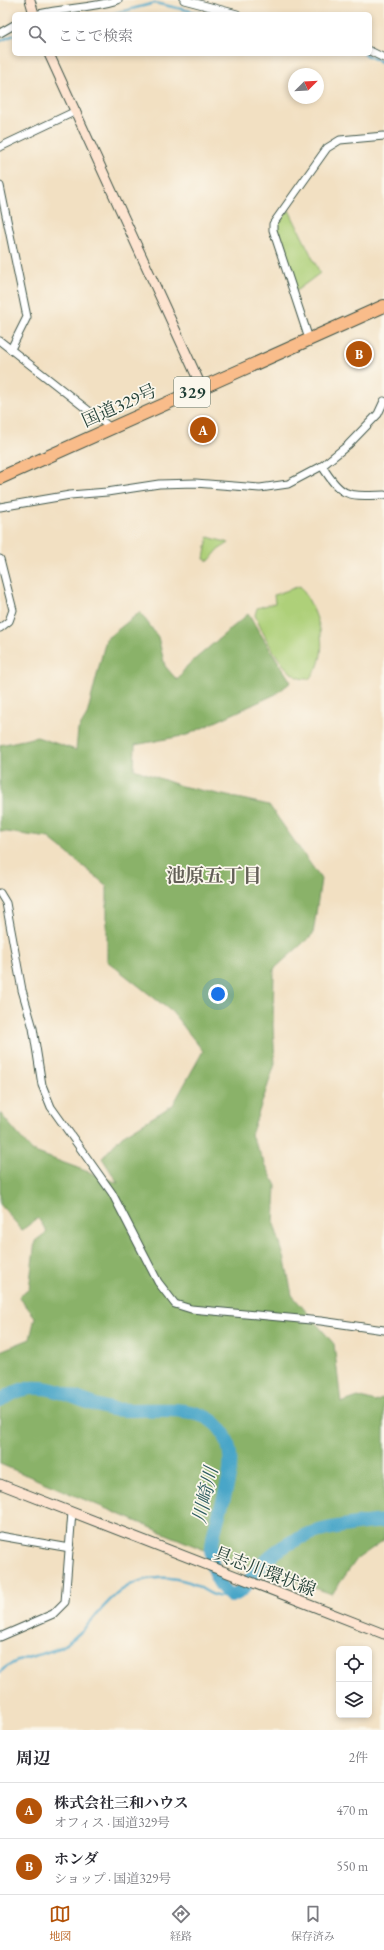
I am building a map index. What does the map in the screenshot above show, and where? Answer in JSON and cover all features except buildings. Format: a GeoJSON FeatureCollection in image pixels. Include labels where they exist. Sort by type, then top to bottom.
{"type":"FeatureCollection","features":[{"type":"Feature","properties":{"kind":"highway","name":"国道329号"},"geometry":{"type":"LineString","coordinates":[[0,478],[384,306]]}},
{"type":"Feature","properties":{"kind":"main road"},"geometry":{"type":"LineString","coordinates":[[30,0],[33,12]]}},
{"type":"Feature","properties":{"kind":"main road"},"geometry":{"type":"LineString","coordinates":[[50,56],[202,388]]}},
{"type":"Feature","properties":{"kind":"main road","name":"具志川環状線"},"geometry":{"type":"LineString","coordinates":[[0,1484],[384,1634]]}},
{"type":"Feature","properties":{"kind":"street"},"geometry":{"type":"LineString","coordinates":[[48,12],[62,9],[96,7],[118,0]]}},
{"type":"Feature","properties":{"kind":"street"},"geometry":{"type":"LineString","coordinates":[[184,0],[229,12]]}},
{"type":"Feature","properties":{"kind":"street"},"geometry":{"type":"LineString","coordinates":[[0,33],[12,26]]}},
{"type":"Feature","properties":{"kind":"street"},"geometry":{"type":"LineString","coordinates":[[372,52],[384,58]]}},
{"type":"Feature","properties":{"kind":"street"},"geometry":{"type":"LineString","coordinates":[[0,147],[76,111]]}},
{"type":"Feature","properties":{"kind":"street"},"geometry":{"type":"LineString","coordinates":[[309,340],[273,230],[273,224],[327,148],[340,140],[384,136]]}},
{"type":"Feature","properties":{"kind":"street"},"geometry":{"type":"LineString","coordinates":[[0,186],[27,317],[11,349]]}},
{"type":"Feature","properties":{"kind":"street"},"geometry":{"type":"LineString","coordinates":[[0,341],[112,429]]}},
{"type":"Feature","properties":{"kind":"street"},"geometry":{"type":"LineString","coordinates":[[0,507],[70,495],[107,492],[158,484],[195,483],[260,488],[280,486],[294,481],[322,466],[367,426],[378,414],[384,401]]}},
{"type":"Feature","properties":{"kind":"street"},"geometry":{"type":"LineString","coordinates":[[322,466],[334,485],[341,491],[352,495],[384,495]]}},
{"type":"Feature","properties":{"kind":"street"},"geometry":{"type":"LineString","coordinates":[[0,559],[13,610],[9,620],[0,628]]}},
{"type":"Feature","properties":{"kind":"street"},"geometry":{"type":"LineString","coordinates":[[0,893],[6,903],[22,990],[33,1028],[42,1086],[51,1107],[112,1193],[158,1282],[170,1299],[175,1304],[191,1309],[321,1321],[384,1330]]}},
{"type":"Feature","properties":{"kind":"street"},"geometry":{"type":"LineString","coordinates":[[0,1637],[53,1614],[65,1602],[72,1512]]}},
{"type":"Feature","properties":{"kind":"street"},"geometry":{"type":"LineString","coordinates":[[0,1536],[70,1548]]}},
{"type":"Feature","properties":{"kind":"green space"},"geometry":{"type":"Polygon","coordinates":[[[289,210],[320,273],[296,291],[276,231],[277,225],[289,210]]]}},
{"type":"Feature","properties":{"kind":"green space"},"geometry":{"type":"Polygon","coordinates":[[[208,537],[229,543],[218,550],[209,561],[204,559],[208,537]]]}},
{"type":"Feature","properties":{"kind":"green space"},"geometry":{"type":"Polygon","coordinates":[[[300,586],[311,604],[319,624],[322,645],[318,666],[309,679],[297,677],[284,666],[267,640],[255,615],[257,608],[275,603],[274,595],[300,586]]]}},
{"type":"Feature","properties":{"kind":"green space"},"geometry":{"type":"Polygon","coordinates":[[[140,612],[158,637],[165,666],[177,680],[187,666],[248,614],[291,682],[276,694],[187,735],[135,745],[134,769],[181,786],[269,805],[321,879],[313,934],[274,969],[273,1025],[275,1064],[251,1135],[276,1186],[274,1224],[285,1260],[292,1295],[334,1344],[341,1403],[358,1397],[375,1402],[384,1398],[384,1540],[357,1559],[332,1594],[202,1549],[0,1464],[0,1351],[30,1339],[35,1317],[19,1297],[29,1289],[35,1241],[47,1232],[38,1218],[22,1230],[0,1204],[0,1113],[32,1151],[118,1183],[102,1158],[122,1136],[173,1105],[203,1051],[172,1012],[107,961],[107,886],[49,838],[0,831],[0,745],[37,737],[76,750],[78,730],[87,715],[106,639],[140,612]]]}},
{"type":"Feature","properties":{"kind":"waterway"},"geometry":{"type":"LineString","coordinates":[[120,12],[155,3],[195,12]]}},
{"type":"Feature","properties":{"kind":"waterway"},"geometry":{"type":"LineString","coordinates":[[0,41],[12,36]]}},
{"type":"Feature","properties":{"kind":"waterway"},"geometry":{"type":"LineString","coordinates":[[368,56],[384,63]]}},
{"type":"Feature","properties":{"kind":"waterway","name":"川崎川"},"geometry":{"type":"LineString","coordinates":[[0,1401],[16,1392],[28,1388],[40,1388],[64,1393],[88,1403],[112,1409],[179,1410],[195,1413],[209,1419],[221,1429],[228,1444],[230,1463],[228,1482],[212,1542],[212,1561],[217,1579],[231,1596],[241,1591],[260,1566],[287,1544],[302,1537],[334,1528],[384,1521]]}},
{"type":"Feature","properties":{"kind":"waterway"},"geometry":{"type":"LineString","coordinates":[[0,1672],[15,1662],[48,1652],[64,1645],[87,1626],[116,1595],[128,1586],[141,1581],[162,1578],[177,1579],[194,1584],[219,1597],[231,1596]]}},
{"type":"Feature","properties":{"kind":"place","name":"ホンダ"},"geometry":{"type":"Point","coordinates":[359,354]}},
{"type":"Feature","properties":{"kind":"place","name":"株式会社三和ハウス"},"geometry":{"type":"Point","coordinates":[203,430]}},
{"type":"Feature","properties":{"kind":"district","name":"池原五丁目"},"geometry":{"type":"Point","coordinates":[214,875]}}]}
